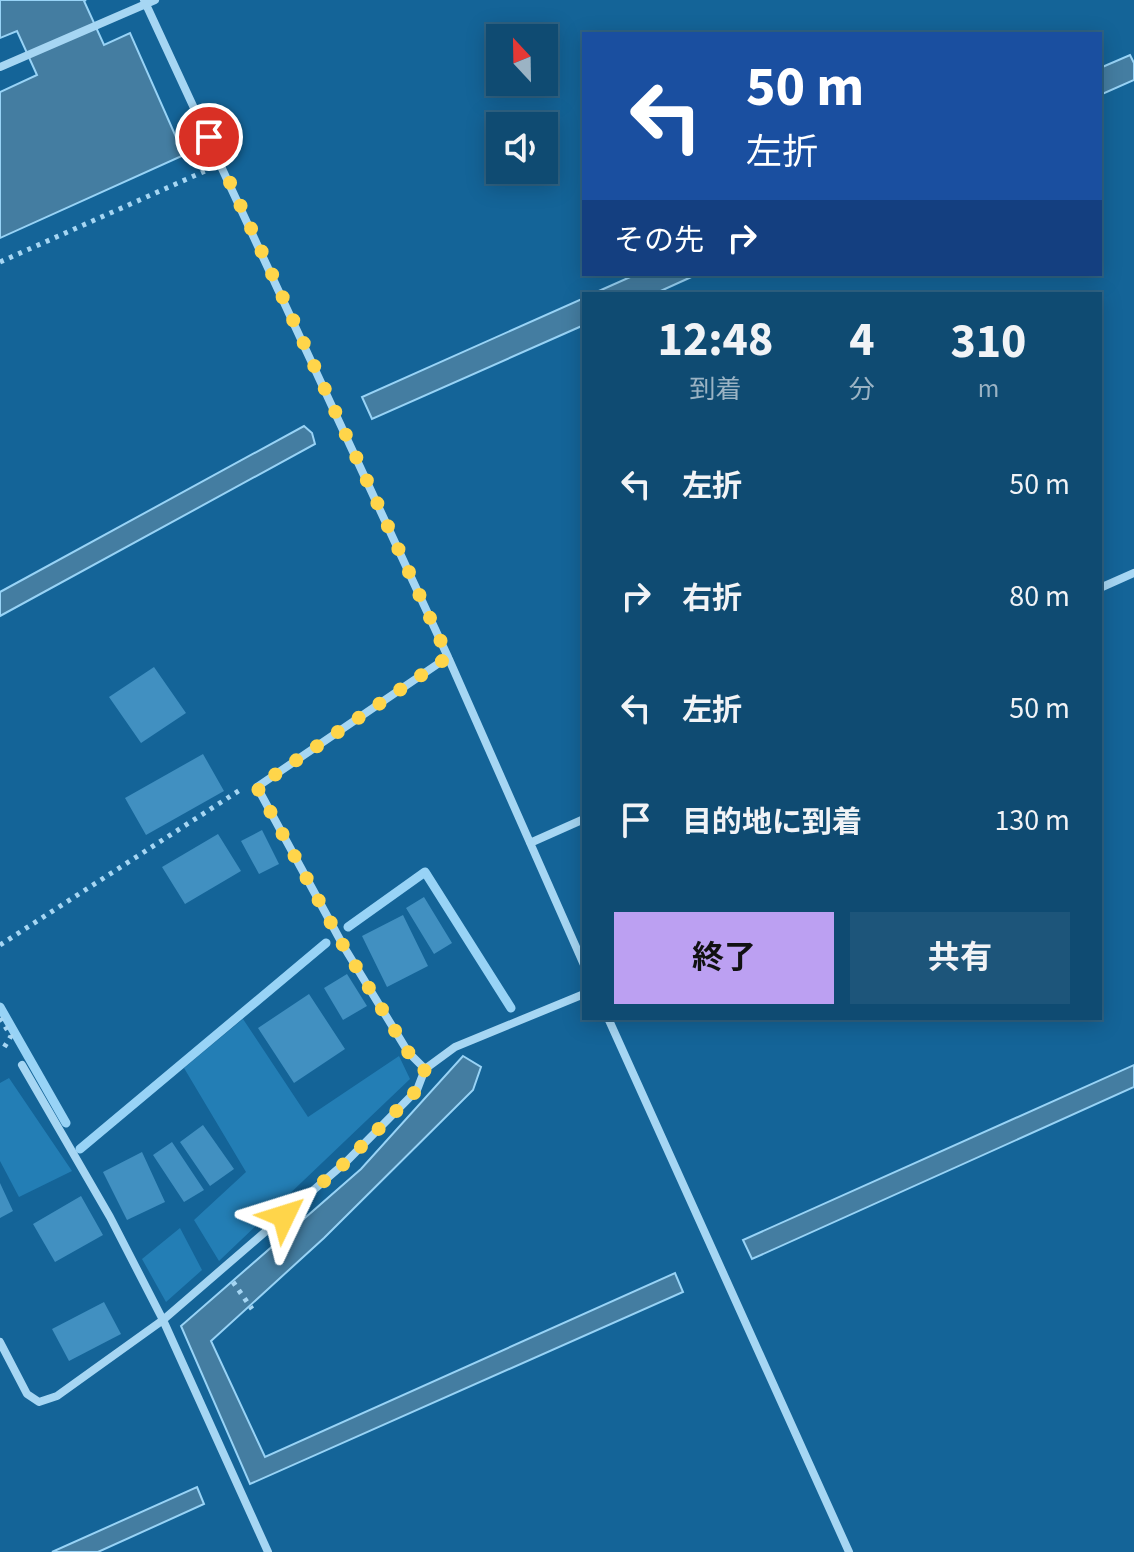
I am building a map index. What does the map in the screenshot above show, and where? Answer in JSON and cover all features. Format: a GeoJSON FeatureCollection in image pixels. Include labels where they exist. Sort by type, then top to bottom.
{"type":"FeatureCollection","features":[{"type":"Feature","properties":{"kind":"street"},"geometry":{"type":"LineString","coordinates":[[0,67],[155,0]]}},
{"type":"Feature","properties":{"kind":"street"},"geometry":{"type":"LineString","coordinates":[[145,2],[448,657],[582,960]]}},
{"type":"Feature","properties":{"kind":"street"},"geometry":{"type":"LineString","coordinates":[[1102,587],[1134,573]]}},
{"type":"Feature","properties":{"kind":"street"},"geometry":{"type":"LineString","coordinates":[[425,1069],[408,1052],[344,947],[257,787],[448,657]]}},
{"type":"Feature","properties":{"kind":"street"},"geometry":{"type":"LineString","coordinates":[[530,843],[582,820]]}},
{"type":"Feature","properties":{"kind":"street"},"geometry":{"type":"LineString","coordinates":[[0,1342],[27,1394],[39,1402],[57,1396],[163,1320],[346,1162],[417,1090],[425,1069],[455,1047],[582,995]]}},
{"type":"Feature","properties":{"kind":"street"},"geometry":{"type":"LineString","coordinates":[[609,1020],[849,1552]]}},
{"type":"Feature","properties":{"kind":"street"},"geometry":{"type":"LineString","coordinates":[[22,1065],[110,1217],[163,1320],[268,1552]]}},
{"type":"Feature","properties":{"kind":"path"},"geometry":{"type":"LineString","coordinates":[[0,262],[221,164]]}},
{"type":"Feature","properties":{"kind":"path"},"geometry":{"type":"LineString","coordinates":[[0,945],[242,789],[257,787]]}},
{"type":"Feature","properties":{"kind":"path"},"geometry":{"type":"LineString","coordinates":[[0,1018],[11,1036],[2,1051]]}},
{"type":"Feature","properties":{"kind":"path"},"geometry":{"type":"LineString","coordinates":[[222,1269],[252,1309]]}},
{"type":"Feature","properties":{"kind":"shaded area"},"geometry":{"type":"Polygon","coordinates":[[[0,0],[86,0],[104,45],[130,33],[184,155],[0,238],[0,92],[37,75],[17,31],[0,38],[0,0]]]}},
{"type":"Feature","properties":{"kind":"shaded area"},"geometry":{"type":"Polygon","coordinates":[[[1130,55],[1134,63],[1134,80],[1102,94],[1102,67],[1130,55]]]}},
{"type":"Feature","properties":{"kind":"shaded area"},"geometry":{"type":"Polygon","coordinates":[[[632,276],[694,276],[658,292],[596,292],[632,276]]]}},
{"type":"Feature","properties":{"kind":"shaded area"},"geometry":{"type":"Polygon","coordinates":[[[582,299],[582,326],[372,419],[362,397],[582,299]]]}},
{"type":"Feature","properties":{"kind":"shaded area"},"geometry":{"type":"Polygon","coordinates":[[[304,426],[312,433],[315,444],[0,616],[0,592],[304,426]]]}},
{"type":"Feature","properties":{"kind":"shaded area"},"geometry":{"type":"Polygon","coordinates":[[[243,1019],[308,1117],[399,1056],[410,1079],[219,1261],[194,1220],[246,1172],[184,1068],[243,1019]]]}},
{"type":"Feature","properties":{"kind":"shaded area"},"geometry":{"type":"Polygon","coordinates":[[[463,1056],[481,1067],[473,1090],[324,1238],[211,1341],[265,1457],[675,1273],[683,1292],[250,1484],[181,1326],[361,1169],[463,1056]]]}},
{"type":"Feature","properties":{"kind":"shaded area"},"geometry":{"type":"Polygon","coordinates":[[[1134,1065],[1134,1087],[752,1259],[743,1240],[1134,1065]]]}},
{"type":"Feature","properties":{"kind":"shaded area"},"geometry":{"type":"Polygon","coordinates":[[[9,1078],[72,1171],[19,1197],[0,1161],[0,1083],[9,1078]]]}},
{"type":"Feature","properties":{"kind":"shaded area"},"geometry":{"type":"Polygon","coordinates":[[[180,1228],[202,1270],[166,1302],[142,1259],[180,1228]]]}},
{"type":"Feature","properties":{"kind":"shaded area"},"geometry":{"type":"Polygon","coordinates":[[[197,1487],[204,1504],[98,1552],[52,1552],[197,1487]]]}},
{"type":"Feature","properties":{"kind":"building"},"geometry":{"type":"Polygon","coordinates":[[[154,667],[186,713],[141,743],[109,697],[154,667]]]}},
{"type":"Feature","properties":{"kind":"building"},"geometry":{"type":"Polygon","coordinates":[[[203,754],[224,791],[146,835],[125,798],[203,754]]]}},
{"type":"Feature","properties":{"kind":"building"},"geometry":{"type":"Polygon","coordinates":[[[262,830],[279,864],[259,874],[241,841],[262,830]]]}},
{"type":"Feature","properties":{"kind":"building"},"geometry":{"type":"Polygon","coordinates":[[[218,834],[241,871],[185,904],[162,867],[218,834]]]}},
{"type":"Feature","properties":{"kind":"building"},"geometry":{"type":"Polygon","coordinates":[[[424,897],[452,943],[434,954],[406,908],[424,897]]]}},
{"type":"Feature","properties":{"kind":"building"},"geometry":{"type":"Polygon","coordinates":[[[403,915],[428,966],[387,987],[362,936],[403,915]]]}},
{"type":"Feature","properties":{"kind":"building"},"geometry":{"type":"Polygon","coordinates":[[[347,974],[367,1006],[343,1020],[324,988],[347,974]]]}},
{"type":"Feature","properties":{"kind":"building"},"geometry":{"type":"Polygon","coordinates":[[[309,994],[345,1049],[294,1083],[258,1028],[309,994]]]}},
{"type":"Feature","properties":{"kind":"building"},"geometry":{"type":"Polygon","coordinates":[[[203,1125],[234,1169],[210,1186],[180,1142],[203,1125]]]}},
{"type":"Feature","properties":{"kind":"building"},"geometry":{"type":"Polygon","coordinates":[[[172,1142],[204,1190],[184,1202],[153,1155],[172,1142]]]}},
{"type":"Feature","properties":{"kind":"building"},"geometry":{"type":"Polygon","coordinates":[[[142,1152],[165,1202],[127,1220],[103,1172],[142,1152]]]}},
{"type":"Feature","properties":{"kind":"building"},"geometry":{"type":"Polygon","coordinates":[[[0,1183],[13,1211],[0,1218],[0,1183]]]}},
{"type":"Feature","properties":{"kind":"building"},"geometry":{"type":"Polygon","coordinates":[[[81,1196],[103,1235],[55,1262],[33,1224],[81,1196]]]}},
{"type":"Feature","properties":{"kind":"building"},"geometry":{"type":"Polygon","coordinates":[[[104,1302],[121,1334],[69,1361],[52,1329],[104,1302]]]}},
{"type":"Feature","properties":{"kind":"waterway"},"geometry":{"type":"LineString","coordinates":[[348,927],[425,872],[511,1008]]}},
{"type":"Feature","properties":{"kind":"waterway"},"geometry":{"type":"LineString","coordinates":[[80,1149],[326,943]]}},
{"type":"Feature","properties":{"kind":"waterway"},"geometry":{"type":"LineString","coordinates":[[0,1007],[66,1123]]}},
{"type":"Feature","properties":{"kind":"route"},"geometry":{"type":"LineString","coordinates":[[209,137],[448,657],[257,787],[344,947],[408,1052],[425,1069],[417,1090],[346,1162],[284,1216]]}}]}
